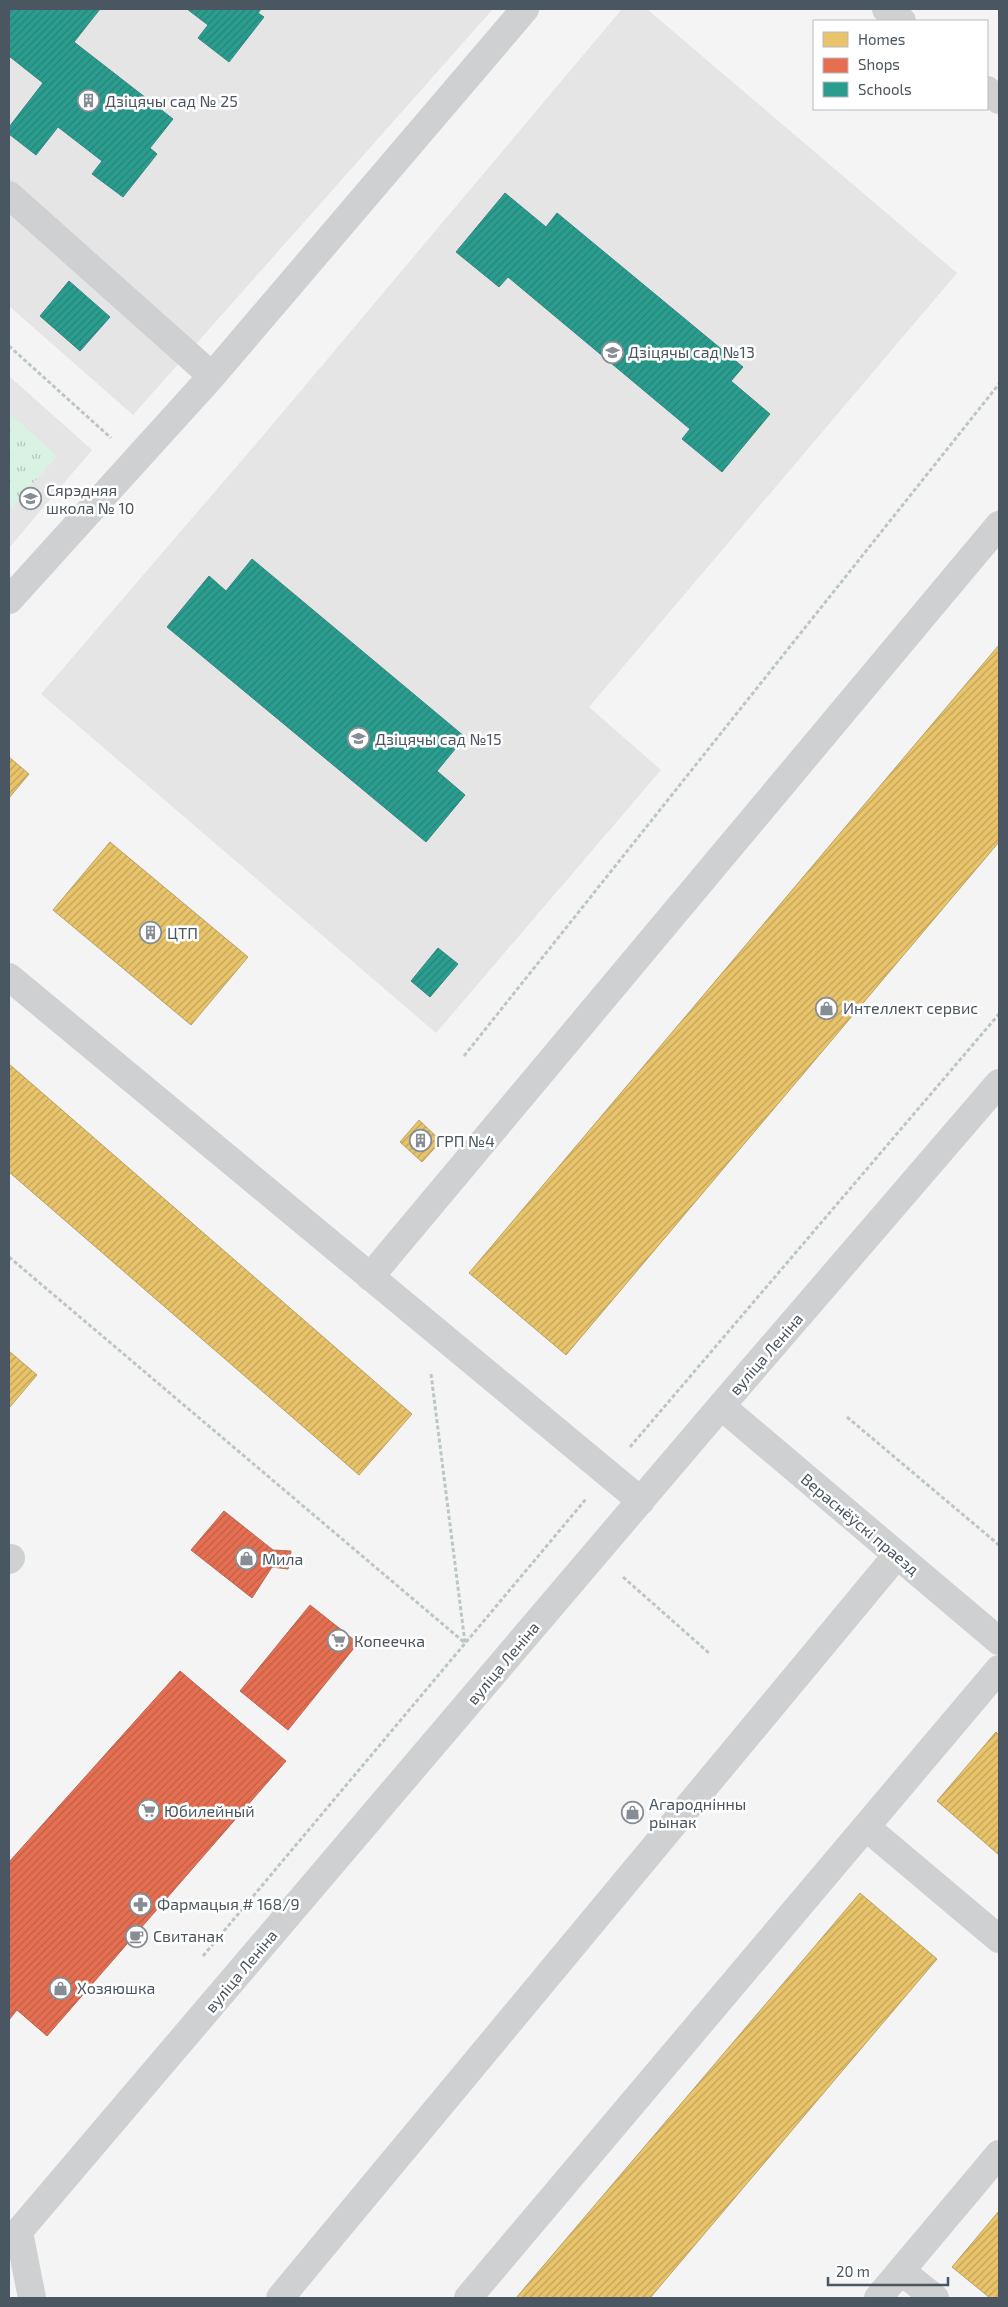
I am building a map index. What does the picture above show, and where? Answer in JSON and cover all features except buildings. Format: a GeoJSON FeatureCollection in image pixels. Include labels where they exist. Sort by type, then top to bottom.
{"type":"FeatureCollection","features":[{"type":"Feature","properties":{"kind":"street"},"geometry":{"type":"LineString","coordinates":[[9,600],[212,376],[526,9]]}},
{"type":"Feature","properties":{"kind":"street"},"geometry":{"type":"LineString","coordinates":[[886,9],[901,20]]}},
{"type":"Feature","properties":{"kind":"street"},"geometry":{"type":"LineString","coordinates":[[988,91],[999,100]]}},
{"type":"Feature","properties":{"kind":"street"},"geometry":{"type":"LineString","coordinates":[[9,195],[212,376]]}},
{"type":"Feature","properties":{"kind":"street"},"geometry":{"type":"LineString","coordinates":[[370,1277],[999,525]]}},
{"type":"Feature","properties":{"kind":"street"},"geometry":{"type":"LineString","coordinates":[[9,977],[641,1501]]}},
{"type":"Feature","properties":{"kind":"street","name":"вуліца Леніна"},"geometry":{"type":"LineString","coordinates":[[14,2238],[721,1406],[999,1083]]}},
{"type":"Feature","properties":{"kind":"street","name":"Вераснёўскі праезд"},"geometry":{"type":"LineString","coordinates":[[721,1406],[999,1641]]}},
{"type":"Feature","properties":{"kind":"street"},"geometry":{"type":"LineString","coordinates":[[280,2298],[897,1554]]}},
{"type":"Feature","properties":{"kind":"street"},"geometry":{"type":"LineString","coordinates":[[468,2298],[999,1669]]}},
{"type":"Feature","properties":{"kind":"street"},"geometry":{"type":"LineString","coordinates":[[866,1827],[999,1939]]}},
{"type":"Feature","properties":{"kind":"street"},"geometry":{"type":"LineString","coordinates":[[878,2298],[999,2154]]}},
{"type":"Feature","properties":{"kind":"street"},"geometry":{"type":"LineString","coordinates":[[14,2238],[32,2298]]}},
{"type":"Feature","properties":{"kind":"street"},"geometry":{"type":"LineString","coordinates":[[901,2271],[935,2298]]}},
{"type":"Feature","properties":{"kind":"path"},"geometry":{"type":"LineString","coordinates":[[9,346],[136,460]]}},
{"type":"Feature","properties":{"kind":"path"},"geometry":{"type":"LineString","coordinates":[[464,1056],[999,384]]}},
{"type":"Feature","properties":{"kind":"path"},"geometry":{"type":"LineString","coordinates":[[199,1962],[607,1474],[999,1014]]}},
{"type":"Feature","properties":{"kind":"path"},"geometry":{"type":"LineString","coordinates":[[9,1258],[465,1643]]}},
{"type":"Feature","properties":{"kind":"path"},"geometry":{"type":"LineString","coordinates":[[430,1365],[465,1643]]}},
{"type":"Feature","properties":{"kind":"path"},"geometry":{"type":"LineString","coordinates":[[846,1418],[999,1545]]}},
{"type":"Feature","properties":{"kind":"path"},"geometry":{"type":"LineString","coordinates":[[564,1525],[709,1653]]}},
{"type":"Feature","properties":{"kind":"shaded area"},"geometry":{"type":"Polygon","coordinates":[[[9,9],[493,9],[133,415],[9,306],[9,9]]]}},
{"type":"Feature","properties":{"kind":"shaded area"},"geometry":{"type":"Polygon","coordinates":[[[622,9],[647,9],[957,273],[589,707],[661,770],[436,1033],[41,694],[267,431],[622,9]]]}},
{"type":"Feature","properties":{"kind":"shaded area","name":"Сярэдняя школа № 10"},"geometry":{"type":"Polygon","coordinates":[[[9,376],[92,450],[9,548],[9,376]]]}},
{"type":"Feature","properties":{"kind":"green space"},"geometry":{"type":"Polygon","coordinates":[[[9,413],[57,456],[9,511],[9,413]]]}},
{"type":"Feature","properties":{"kind":"place","name":"Дзіцячы сад № 25"},"geometry":{"type":"Point","coordinates":[89,101]}},
{"type":"Feature","properties":{"kind":"place","name":"Дзіцячы сад №13"},"geometry":{"type":"Point","coordinates":[612,352]}},
{"type":"Feature","properties":{"kind":"place","name":"Сярэдняя школа № 10"},"geometry":{"type":"Point","coordinates":[30,499]}},
{"type":"Feature","properties":{"kind":"place","name":"Дзіцячы сад №15"},"geometry":{"type":"Point","coordinates":[359,739]}},
{"type":"Feature","properties":{"kind":"place","name":"ЦТП"},"geometry":{"type":"Point","coordinates":[151,933]}},
{"type":"Feature","properties":{"kind":"place","name":"Интеллект сервис"},"geometry":{"type":"Point","coordinates":[827,1008]}},
{"type":"Feature","properties":{"kind":"place","name":"ГРП №4"},"geometry":{"type":"Point","coordinates":[420,1141]}},
{"type":"Feature","properties":{"kind":"place","name":"Мила"},"geometry":{"type":"Point","coordinates":[246,1559]}},
{"type":"Feature","properties":{"kind":"place","name":"Копеечка"},"geometry":{"type":"Point","coordinates":[338,1641]}},
{"type":"Feature","properties":{"kind":"place","name":"Юбилейный"},"geometry":{"type":"Point","coordinates":[148,1811]}},
{"type":"Feature","properties":{"kind":"place","name":"Агароднінны рынак"},"geometry":{"type":"Point","coordinates":[633,1813]}},
{"type":"Feature","properties":{"kind":"place","name":"Фармацыя # 168/9"},"geometry":{"type":"Point","coordinates":[141,1904]}},
{"type":"Feature","properties":{"kind":"place","name":"Свитанак"},"geometry":{"type":"Point","coordinates":[137,1936]}},
{"type":"Feature","properties":{"kind":"place","name":"Хозяюшка"},"geometry":{"type":"Point","coordinates":[61,1988]}}]}
